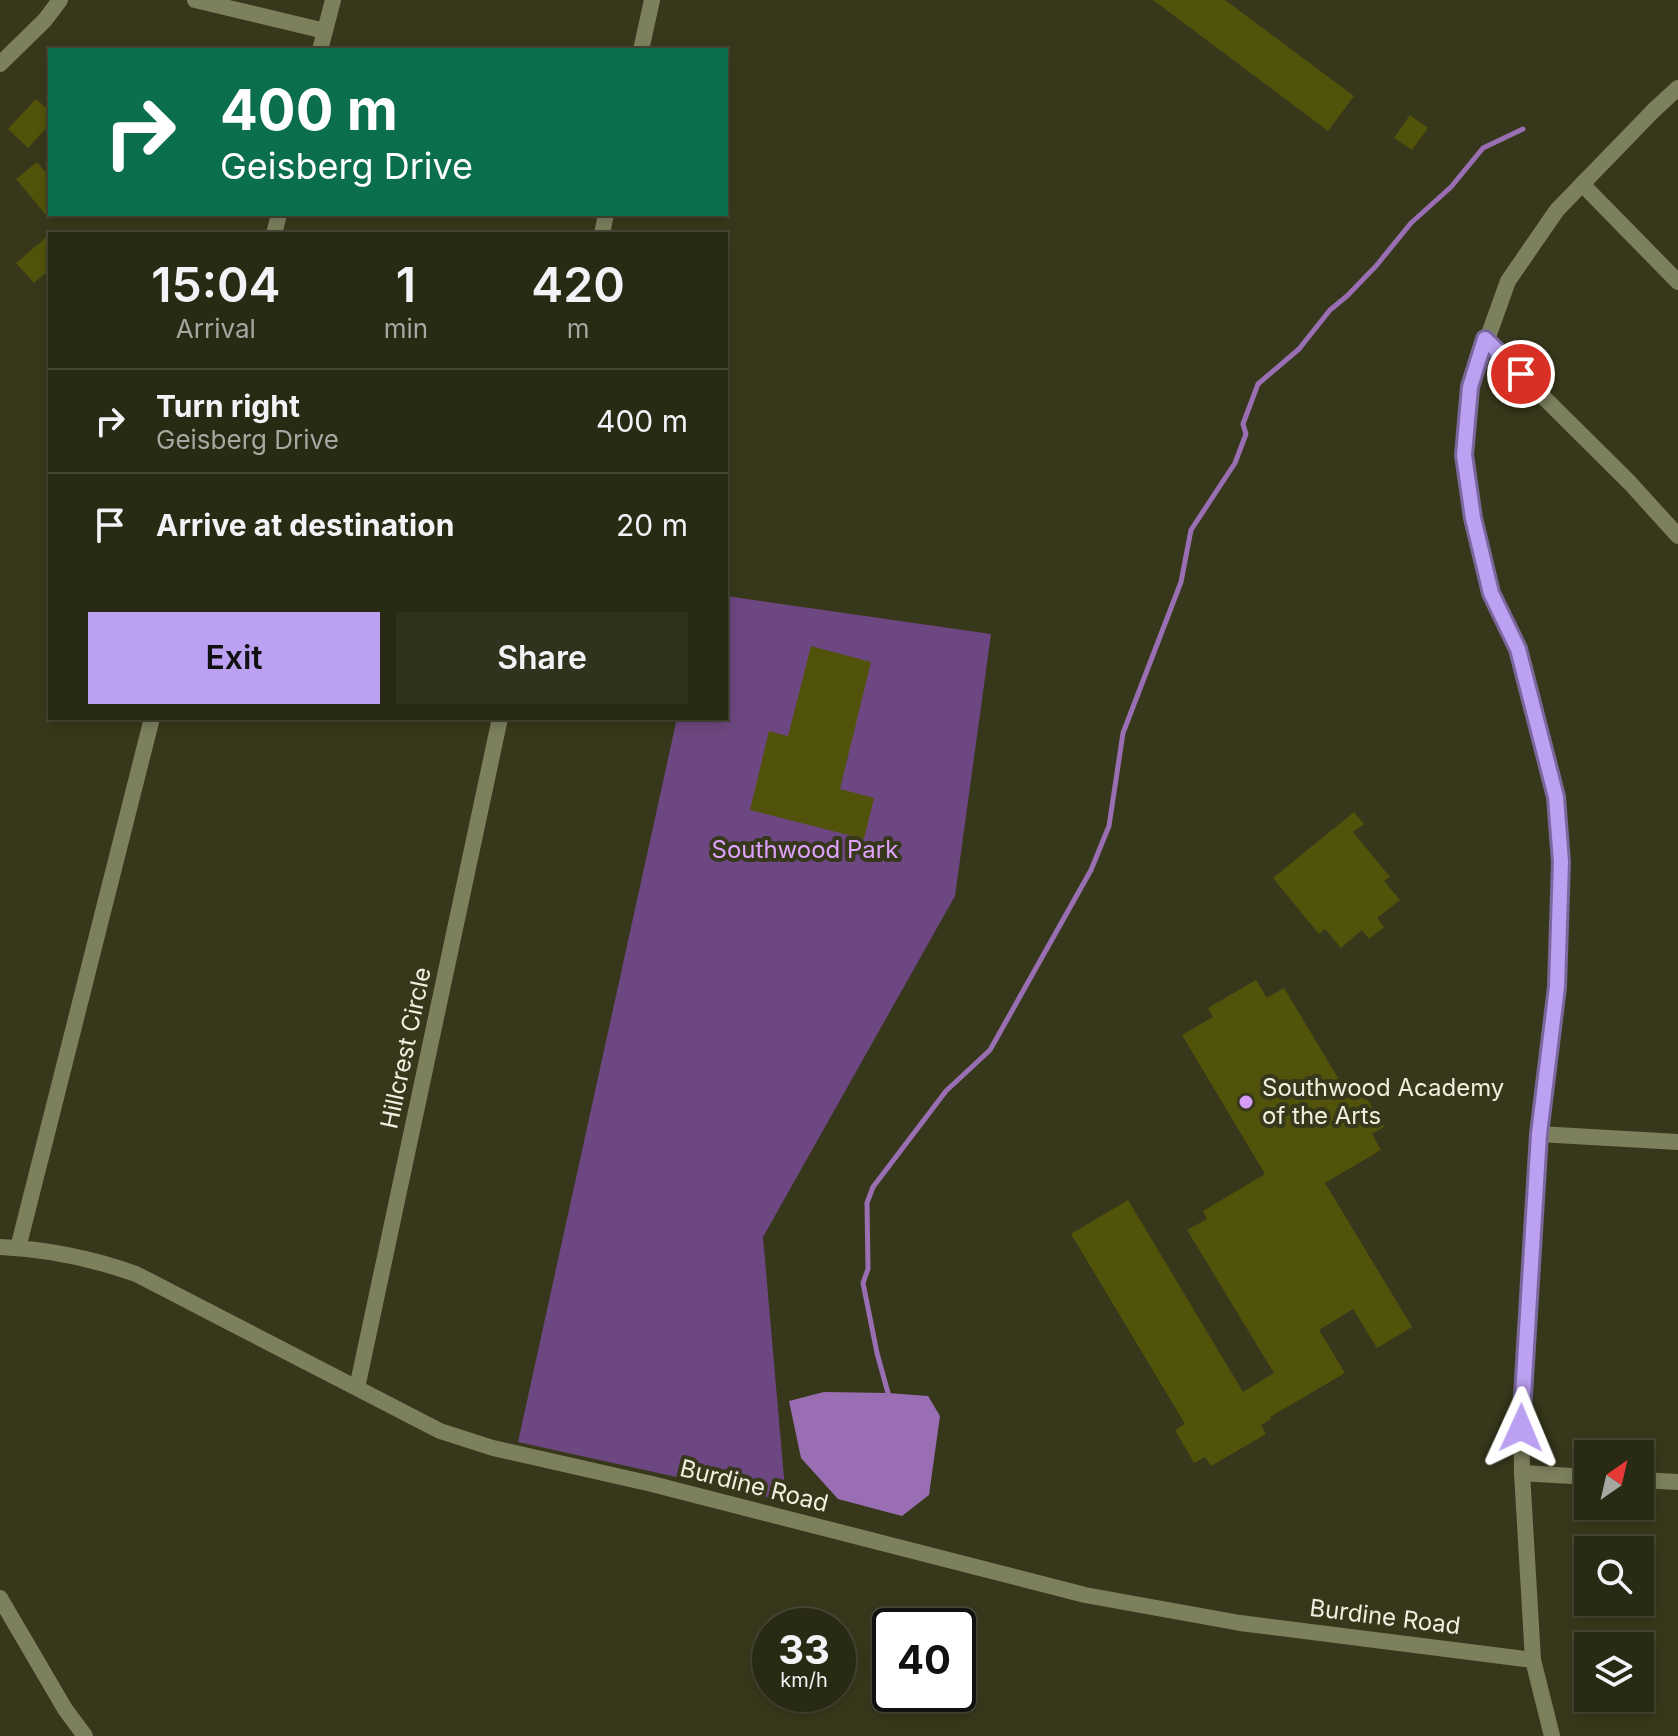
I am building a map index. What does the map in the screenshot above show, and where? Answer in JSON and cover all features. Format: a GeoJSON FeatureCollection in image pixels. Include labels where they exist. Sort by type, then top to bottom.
{"type":"FeatureCollection","features":[{"type":"Feature","properties":{"kind":"street"},"geometry":{"type":"LineString","coordinates":[[0,64],[36,30],[60,0]]}},
{"type":"Feature","properties":{"kind":"street"},"geometry":{"type":"LineString","coordinates":[[195,0],[325,31]]}},
{"type":"Feature","properties":{"kind":"street"},"geometry":{"type":"LineString","coordinates":[[321,48],[333,0]]}},
{"type":"Feature","properties":{"kind":"street"},"geometry":{"type":"LineString","coordinates":[[641,48],[652,0]]}},
{"type":"Feature","properties":{"kind":"street"},"geometry":{"type":"LineString","coordinates":[[1552,1736],[1533,1660],[1521,1406],[1539,1134],[1557,987],[1561,862],[1556,797],[1518,649],[1491,593],[1473,518],[1464,455],[1470,387],[1508,281],[1557,210],[1678,88]]}},
{"type":"Feature","properties":{"kind":"street"},"geometry":{"type":"LineString","coordinates":[[1582,184],[1678,282]]}},
{"type":"Feature","properties":{"kind":"street"},"geometry":{"type":"LineString","coordinates":[[1485,339],[1630,483],[1678,536]]}},
{"type":"Feature","properties":{"kind":"street"},"geometry":{"type":"LineString","coordinates":[[18,1248],[151,720]]}},
{"type":"Feature","properties":{"kind":"street","name":"Hillcrest Circle"},"geometry":{"type":"LineString","coordinates":[[357,1388],[500,720]]}},
{"type":"Feature","properties":{"kind":"street"},"geometry":{"type":"LineString","coordinates":[[1539,1134],[1678,1142]]}},
{"type":"Feature","properties":{"kind":"street","name":"Burdine Road"},"geometry":{"type":"LineString","coordinates":[[0,1247],[92,1258],[136,1274],[440,1431],[493,1448],[666,1488],[1085,1595],[1240,1623],[1533,1660]]}},
{"type":"Feature","properties":{"kind":"street"},"geometry":{"type":"LineString","coordinates":[[1522,1473],[1574,1476]]}},
{"type":"Feature","properties":{"kind":"street"},"geometry":{"type":"LineString","coordinates":[[1654,1481],[1678,1482]]}},
{"type":"Feature","properties":{"kind":"street"},"geometry":{"type":"LineString","coordinates":[[0,1598],[58,1698],[85,1736]]}},
{"type":"Feature","properties":{"kind":"green space","name":"Southwood Park"},"geometry":{"type":"Polygon","coordinates":[[[728,596],[991,634],[955,896],[763,1237],[786,1501],[518,1442],[677,720],[728,720],[728,596]]]}},
{"type":"Feature","properties":{"kind":"shaded area"},"geometry":{"type":"Polygon","coordinates":[[[824,1392],[928,1396],[940,1416],[929,1495],[902,1516],[838,1499],[801,1458],[789,1401],[824,1392]]]}},
{"type":"Feature","properties":{"kind":"building"},"geometry":{"type":"Polygon","coordinates":[[[1153,0],[1225,0],[1354,96],[1328,131],[1153,0]]]}},
{"type":"Feature","properties":{"kind":"building"},"geometry":{"type":"Polygon","coordinates":[[[36,99],[48,109],[48,126],[28,148],[8,129],[36,99]]]}},
{"type":"Feature","properties":{"kind":"building"},"geometry":{"type":"Polygon","coordinates":[[[1410,115],[1428,128],[1412,150],[1394,138],[1410,115]]]}},
{"type":"Feature","properties":{"kind":"building"},"geometry":{"type":"Polygon","coordinates":[[[37,162],[48,176],[50,220],[16,179],[37,162]]]}},
{"type":"Feature","properties":{"kind":"building"},"geometry":{"type":"Polygon","coordinates":[[[48,236],[48,271],[34,283],[16,263],[48,236]]]}},
{"type":"Feature","properties":{"kind":"building"},"geometry":{"type":"Polygon","coordinates":[[[811,646],[871,662],[840,789],[874,798],[864,839],[750,810],[769,731],[788,736],[811,646]]]}},
{"type":"Feature","properties":{"kind":"building"},"geometry":{"type":"Polygon","coordinates":[[[1354,812],[1364,824],[1353,832],[1390,877],[1384,881],[1400,900],[1377,918],[1384,927],[1369,939],[1362,930],[1341,948],[1325,929],[1319,934],[1273,878],[1354,812]]]}},
{"type":"Feature","properties":{"kind":"building"},"geometry":{"type":"Polygon","coordinates":[[[1256,980],[1267,998],[1284,988],[1344,1088],[1356,1081],[1384,1127],[1372,1134],[1381,1150],[1325,1183],[1412,1327],[1377,1348],[1353,1309],[1319,1330],[1345,1373],[1270,1417],[1261,1425],[1266,1434],[1211,1466],[1205,1457],[1194,1463],[1175,1430],[1185,1424],[1071,1234],[1128,1200],[1243,1392],[1274,1373],[1187,1230],[1207,1219],[1203,1211],[1265,1174],[1182,1035],[1213,1017],[1208,1008],[1256,980]]]}},
{"type":"Feature","properties":{"kind":"waterway"},"geometry":{"type":"LineString","coordinates":[[888,1393],[863,1283],[868,1269],[867,1203],[873,1187],[946,1091],[990,1050],[1091,870],[1109,826],[1123,733],[1181,582],[1191,530],[1235,463],[1246,434],[1243,424],[1258,384],[1299,349],[1330,310],[1376,266],[1411,223],[1451,187],[1483,148],[1523,129]]}},
{"type":"Feature","properties":{"kind":"place","name":"Southwood Academy of the Arts"},"geometry":{"type":"Point","coordinates":[1246,1102]}},
{"type":"Feature","properties":{"kind":"route"},"geometry":{"type":"LineString","coordinates":[[1521,374],[1485,339],[1470,387],[1464,455],[1473,518],[1491,593],[1518,649],[1556,797],[1561,862],[1557,987],[1539,1134],[1521,1428]]}}]}
